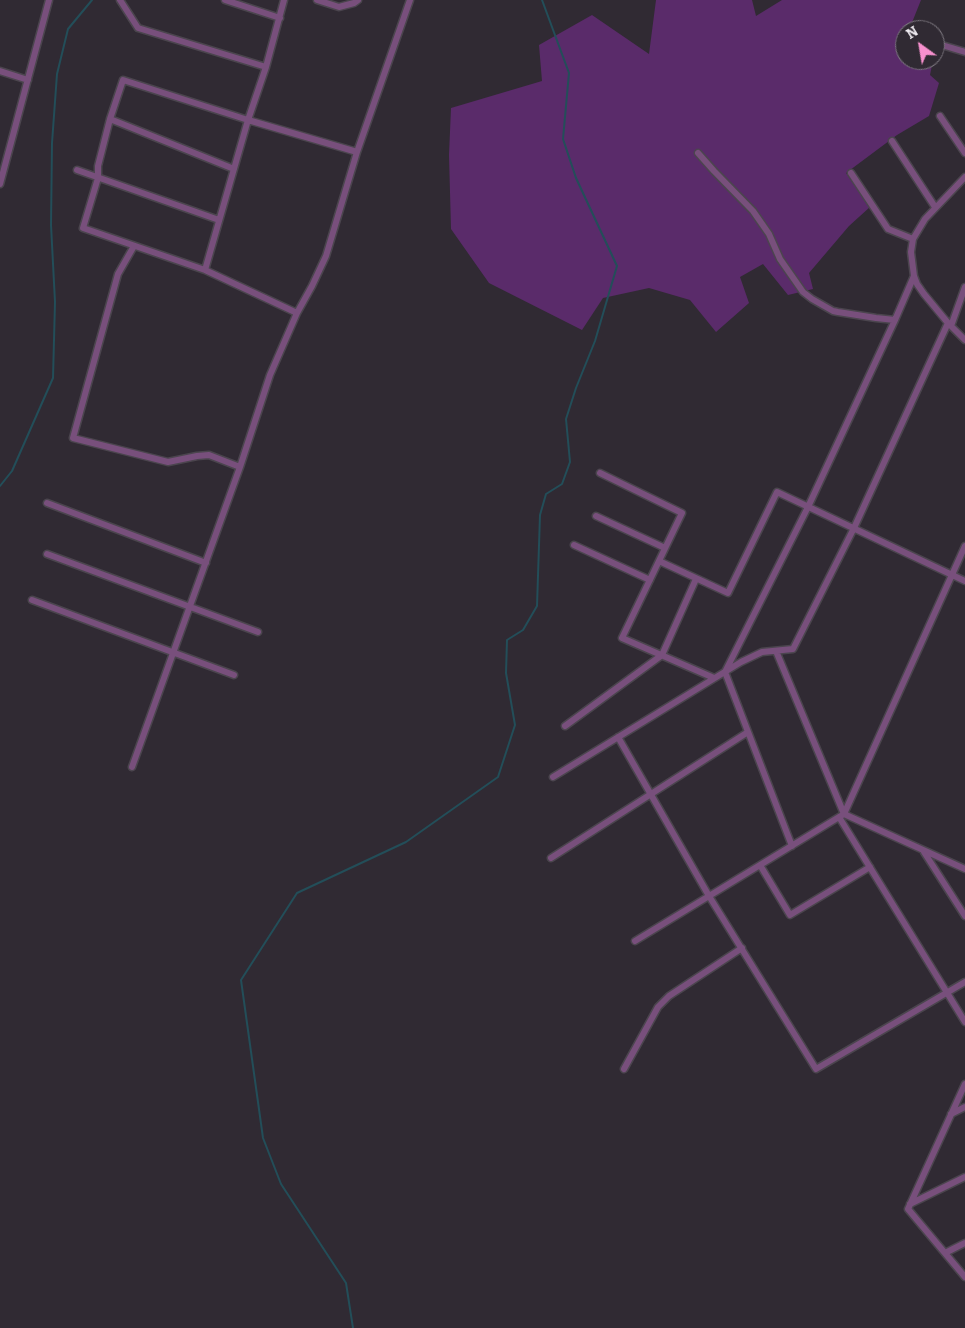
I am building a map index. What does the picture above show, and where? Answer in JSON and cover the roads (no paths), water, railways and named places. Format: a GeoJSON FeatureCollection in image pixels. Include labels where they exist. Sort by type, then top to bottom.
{"type":"FeatureCollection","features":[{"type":"Feature","properties":{"kind":"street"},"geometry":{"type":"LineString","coordinates":[[0,184],[50,0]]}},
{"type":"Feature","properties":{"kind":"street"},"geometry":{"type":"LineString","coordinates":[[120,0],[138,28],[266,67]]}},
{"type":"Feature","properties":{"kind":"street"},"geometry":{"type":"LineString","coordinates":[[224,0],[280,18]]}},
{"type":"Feature","properties":{"kind":"street"},"geometry":{"type":"LineString","coordinates":[[205,270],[248,120],[266,67],[284,0]]}},
{"type":"Feature","properties":{"kind":"street"},"geometry":{"type":"LineString","coordinates":[[317,0],[339,7],[358,0]]}},
{"type":"Feature","properties":{"kind":"street"},"geometry":{"type":"LineString","coordinates":[[132,767],[240,467],[270,375],[297,313],[326,256],[357,152],[410,0]]}},
{"type":"Feature","properties":{"kind":"street"},"geometry":{"type":"LineString","coordinates":[[945,46],[965,52]]}},
{"type":"Feature","properties":{"kind":"street"},"geometry":{"type":"LineString","coordinates":[[0,71],[28,80]]}},
{"type":"Feature","properties":{"kind":"street"},"geometry":{"type":"LineString","coordinates":[[297,313],[205,270],[83,228],[98,178],[98,166],[110,119],[123,80],[357,152]]}},
{"type":"Feature","properties":{"kind":"street"},"geometry":{"type":"LineString","coordinates":[[940,116],[965,153]]}},
{"type":"Feature","properties":{"kind":"street"},"geometry":{"type":"LineString","coordinates":[[110,119],[234,168]]}},
{"type":"Feature","properties":{"kind":"street"},"geometry":{"type":"LineString","coordinates":[[892,141],[935,207]]}},
{"type":"Feature","properties":{"kind":"street"},"geometry":{"type":"LineString","coordinates":[[698,153],[759,218],[769,234],[780,259],[803,292],[833,311],[895,320]]}},
{"type":"Feature","properties":{"kind":"street"},"geometry":{"type":"LineString","coordinates":[[77,170],[219,220]]}},
{"type":"Feature","properties":{"kind":"street"},"geometry":{"type":"LineString","coordinates":[[851,174],[888,229],[913,239]]}},
{"type":"Feature","properties":{"kind":"street"},"geometry":{"type":"LineString","coordinates":[[965,177],[924,219],[913,239],[911,252],[917,284],[965,340]]}},
{"type":"Feature","properties":{"kind":"street"},"geometry":{"type":"LineString","coordinates":[[134,246],[118,274],[73,438],[168,462],[209,455],[240,467]]}},
{"type":"Feature","properties":{"kind":"street"},"geometry":{"type":"LineString","coordinates":[[792,846],[725,672],[808,507],[914,276]]}},
{"type":"Feature","properties":{"kind":"street"},"geometry":{"type":"LineString","coordinates":[[553,777],[741,662],[762,652],[793,649],[854,528],[950,324],[965,287]]}},
{"type":"Feature","properties":{"kind":"street"},"geometry":{"type":"LineString","coordinates":[[600,473],[682,513],[622,638],[714,678]]}},
{"type":"Feature","properties":{"kind":"street"},"geometry":{"type":"LineString","coordinates":[[659,561],[728,594],[777,492],[965,581]]}},
{"type":"Feature","properties":{"kind":"street"},"geometry":{"type":"LineString","coordinates":[[47,503],[206,563]]}},
{"type":"Feature","properties":{"kind":"street"},"geometry":{"type":"LineString","coordinates":[[596,516],[665,548]]}},
{"type":"Feature","properties":{"kind":"street"},"geometry":{"type":"LineString","coordinates":[[574,545],[650,580]]}},
{"type":"Feature","properties":{"kind":"street"},"geometry":{"type":"LineString","coordinates":[[635,941],[842,815],[965,546]]}},
{"type":"Feature","properties":{"kind":"street"},"geometry":{"type":"LineString","coordinates":[[48,554],[258,632]]}},
{"type":"Feature","properties":{"kind":"street"},"geometry":{"type":"LineString","coordinates":[[565,726],[662,655],[696,579]]}},
{"type":"Feature","properties":{"kind":"street"},"geometry":{"type":"LineString","coordinates":[[32,600],[234,675]]}},
{"type":"Feature","properties":{"kind":"street"},"geometry":{"type":"LineString","coordinates":[[776,651],[842,815],[870,866],[965,1022]]}},
{"type":"Feature","properties":{"kind":"street"},"geometry":{"type":"LineString","coordinates":[[551,858],[748,732]]}},
{"type":"Feature","properties":{"kind":"street"},"geometry":{"type":"LineString","coordinates":[[618,737],[709,896],[816,1069],[965,982]]}},
{"type":"Feature","properties":{"kind":"street"},"geometry":{"type":"LineString","coordinates":[[842,815],[965,869]]}},
{"type":"Feature","properties":{"kind":"street"},"geometry":{"type":"LineString","coordinates":[[924,850],[965,916]]}},
{"type":"Feature","properties":{"kind":"street"},"geometry":{"type":"LineString","coordinates":[[760,865],[790,915],[870,866]]}},
{"type":"Feature","properties":{"kind":"street"},"geometry":{"type":"LineString","coordinates":[[624,1070],[658,1007],[669,996],[742,948]]}},
{"type":"Feature","properties":{"kind":"street"},"geometry":{"type":"LineString","coordinates":[[965,1084],[908,1209],[965,1277]]}},
{"type":"Feature","properties":{"kind":"street"},"geometry":{"type":"LineString","coordinates":[[951,1114],[965,1107]]}},
{"type":"Feature","properties":{"kind":"street"},"geometry":{"type":"LineString","coordinates":[[910,1204],[965,1177]]}},
{"type":"Feature","properties":{"kind":"street"},"geometry":{"type":"LineString","coordinates":[[945,1253],[965,1243]]}},
{"type":"Feature","properties":{"kind":"waterway"},"geometry":{"type":"LineString","coordinates":[[0,486],[12,471],[53,378],[55,302],[51,225],[52,143],[57,74],[68,29],[92,0]]}},
{"type":"Feature","properties":{"kind":"waterway"},"geometry":{"type":"LineString","coordinates":[[353,1328],[346,1283],[281,1184],[263,1138],[241,980],[297,893],[406,842],[498,777],[515,725],[506,673],[507,640],[523,630],[537,606],[540,515],[546,494],[562,484],[570,462],[566,419],[595,341],[617,266],[576,178],[563,139],[569,73],[542,0]]}}]}
